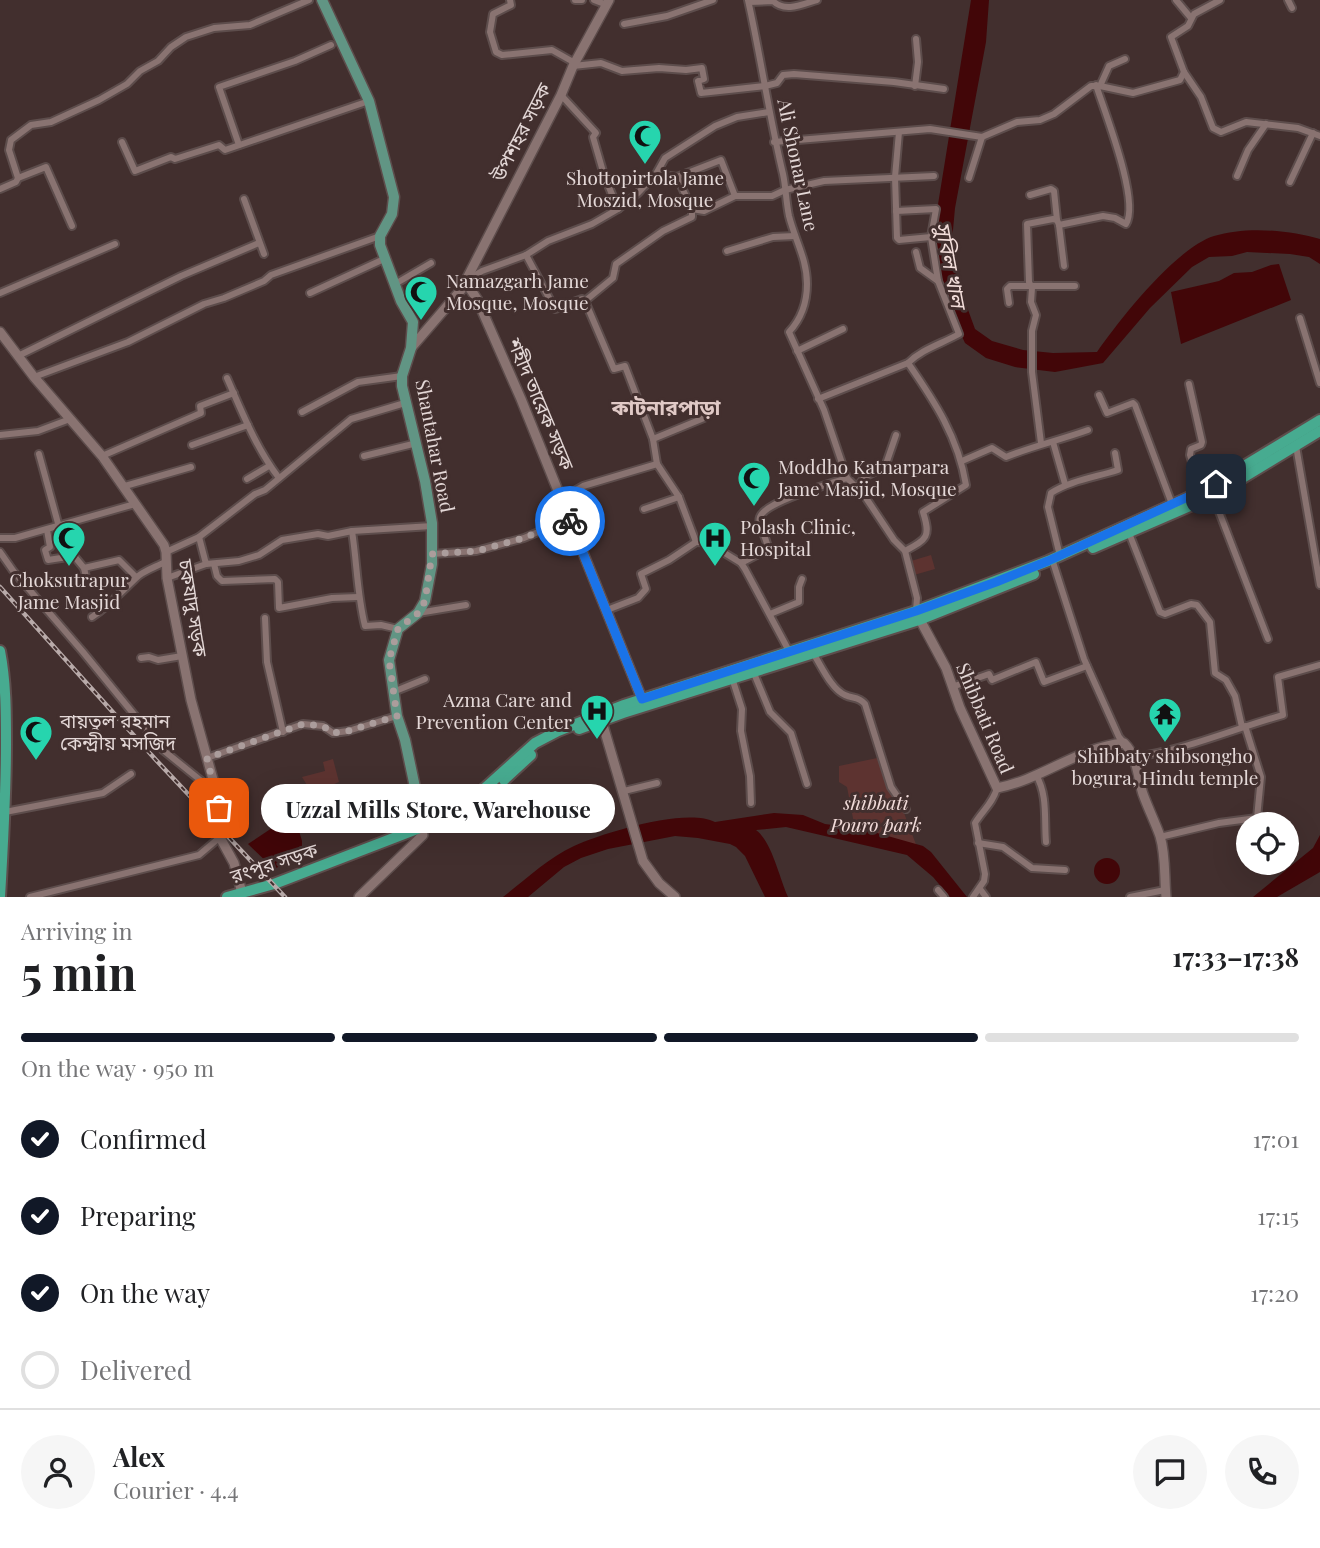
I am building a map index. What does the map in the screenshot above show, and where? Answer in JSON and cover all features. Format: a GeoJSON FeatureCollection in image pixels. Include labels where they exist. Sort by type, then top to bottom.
{"type":"FeatureCollection","features":[{"type":"Feature","properties":{"kind":"highway","name":"রংপুর সড়ক"},"geometry":{"type":"LineString","coordinates":[[1055,560],[1201,492],[1320,419]]}},
{"type":"Feature","properties":{"kind":"highway","name":"রংপুর সড়ক"},"geometry":{"type":"LineString","coordinates":[[254,897],[422,831],[466,805],[537,741],[789,651],[917,615],[1129,533],[1213,496],[1320,430]]}},
{"type":"Feature","properties":{"kind":"highway"},"geometry":{"type":"LineString","coordinates":[[643,702],[813,653],[917,615]]}},
{"type":"Feature","properties":{"kind":"highway"},"geometry":{"type":"LineString","coordinates":[[0,651],[5,691],[5,812],[0,897]]}},
{"type":"Feature","properties":{"kind":"highway","name":"রংপুর সড়ক"},"geometry":{"type":"LineString","coordinates":[[227,897],[274,884],[422,831]]}},
{"type":"Feature","properties":{"kind":"main road"},"geometry":{"type":"LineString","coordinates":[[322,0],[369,101],[394,197],[392,214],[380,236],[384,258],[413,322]]}},
{"type":"Feature","properties":{"kind":"main road","name":"Shantahar Road"},"geometry":{"type":"LineString","coordinates":[[413,322],[411,348],[402,376],[405,403],[417,443],[432,526],[432,554],[425,601],[418,613]]}},
{"type":"Feature","properties":{"kind":"main road"},"geometry":{"type":"LineString","coordinates":[[418,613],[398,629],[389,660],[397,716],[405,740],[422,831]]}},
{"type":"Feature","properties":{"kind":"street"},"geometry":{"type":"LineString","coordinates":[[18,178],[9,150],[11,140],[31,125],[51,122],[118,90],[186,37],[214,28],[250,25],[309,0]]}},
{"type":"Feature","properties":{"kind":"street"},"geometry":{"type":"LineString","coordinates":[[510,0],[511,5],[493,14],[490,32],[496,52],[502,55],[552,50],[574,64],[601,63],[622,71],[670,67],[686,70],[702,68],[704,79],[698,81],[701,93],[765,86],[777,83],[783,75],[794,74],[944,89]]}},
{"type":"Feature","properties":{"kind":"street"},"geometry":{"type":"LineString","coordinates":[[575,0],[582,0]]}},
{"type":"Feature","properties":{"kind":"street"},"geometry":{"type":"LineString","coordinates":[[594,0],[608,2]]}},
{"type":"Feature","properties":{"kind":"street"},"geometry":{"type":"LineString","coordinates":[[624,24],[667,16],[713,0]]}},
{"type":"Feature","properties":{"kind":"street"},"geometry":{"type":"LineString","coordinates":[[748,1],[773,1],[778,7],[786,8],[817,0]]}},
{"type":"Feature","properties":{"kind":"street"},"geometry":{"type":"LineString","coordinates":[[1176,0],[1191,18]]}},
{"type":"Feature","properties":{"kind":"street"},"geometry":{"type":"LineString","coordinates":[[1220,0],[1191,18],[1188,26],[1171,37],[1184,72],[1201,97],[1217,132],[1246,122],[1298,128],[1317,134],[1290,182]]}},
{"type":"Feature","properties":{"kind":"street"},"geometry":{"type":"LineString","coordinates":[[1288,0],[1292,8]]}},
{"type":"Feature","properties":{"kind":"street","name":"Ali Shonar Lane"},"geometry":{"type":"LineString","coordinates":[[748,1],[789,217],[806,267],[806,294],[799,320],[789,332],[797,351]]}},
{"type":"Feature","properties":{"kind":"street","name":"উপশহর সড়ক"},"geometry":{"type":"LineString","coordinates":[[411,348],[461,290],[608,2]]}},
{"type":"Feature","properties":{"kind":"street"},"geometry":{"type":"LineString","coordinates":[[915,86],[918,62],[916,39]]}},
{"type":"Feature","properties":{"kind":"street"},"geometry":{"type":"LineString","coordinates":[[239,145],[219,87],[295,61],[331,45]]}},
{"type":"Feature","properties":{"kind":"street"},"geometry":{"type":"LineString","coordinates":[[1041,443],[1032,372],[1032,331],[1036,315],[1031,302],[1027,224],[1103,216],[1126,224],[1131,214],[1123,174],[1098,85],[1109,66],[1125,59]]}},
{"type":"Feature","properties":{"kind":"street"},"geometry":{"type":"LineString","coordinates":[[774,142],[930,129],[982,137],[1017,122],[1040,120],[1054,114],[1091,86],[1098,85],[1133,93],[1180,80],[1184,72]]}},
{"type":"Feature","properties":{"kind":"street"},"geometry":{"type":"LineString","coordinates":[[561,95],[596,133],[593,137],[618,209]]}},
{"type":"Feature","properties":{"kind":"street"},"geometry":{"type":"LineString","coordinates":[[122,142],[135,171],[171,157],[175,159],[219,145],[225,150],[369,101]]}},
{"type":"Feature","properties":{"kind":"street"},"geometry":{"type":"LineString","coordinates":[[465,281],[482,271],[526,255],[548,241],[592,224],[618,209],[656,174],[665,158],[715,126],[737,117],[769,111]]}},
{"type":"Feature","properties":{"kind":"street"},"geometry":{"type":"LineString","coordinates":[[1237,176],[1248,150],[1266,124]]}},
{"type":"Feature","properties":{"kind":"street"},"geometry":{"type":"LineString","coordinates":[[899,132],[894,177],[897,237],[899,240],[931,237]]}},
{"type":"Feature","properties":{"kind":"street"},"geometry":{"type":"LineString","coordinates":[[969,178],[982,137]]}},
{"type":"Feature","properties":{"kind":"street"},"geometry":{"type":"LineString","coordinates":[[656,174],[677,177],[722,160],[735,196]]}},
{"type":"Feature","properties":{"kind":"street"},"geometry":{"type":"LineString","coordinates":[[0,189],[16,182],[18,178],[46,167],[72,226]]}},
{"type":"Feature","properties":{"kind":"street"},"geometry":{"type":"LineString","coordinates":[[692,209],[704,211],[735,196],[772,196],[785,190],[824,181],[934,176]]}},
{"type":"Feature","properties":{"kind":"street"},"geometry":{"type":"LineString","coordinates":[[526,255],[555,309],[585,300],[613,278],[616,264],[663,231],[692,217],[692,209],[677,177]]}},
{"type":"Feature","properties":{"kind":"street"},"geometry":{"type":"LineString","coordinates":[[1030,195],[1051,189],[1054,191],[1064,266]]}},
{"type":"Feature","properties":{"kind":"street"},"geometry":{"type":"LineString","coordinates":[[244,200],[264,254]]}},
{"type":"Feature","properties":{"kind":"street"},"geometry":{"type":"LineString","coordinates":[[818,399],[908,363],[918,354],[959,334],[938,281],[931,237],[936,209],[896,211]]}},
{"type":"Feature","properties":{"kind":"street"},"geometry":{"type":"LineString","coordinates":[[34,377],[128,342],[204,304],[264,281],[271,275],[380,236]]}},
{"type":"Feature","properties":{"kind":"street"},"geometry":{"type":"LineString","coordinates":[[727,251],[773,237],[795,236]]}},
{"type":"Feature","properties":{"kind":"street"},"geometry":{"type":"LineString","coordinates":[[18,356],[180,276],[259,243]]}},
{"type":"Feature","properties":{"kind":"street"},"geometry":{"type":"LineString","coordinates":[[0,293],[115,244]]}},
{"type":"Feature","properties":{"kind":"street"},"geometry":{"type":"LineString","coordinates":[[916,252],[920,268],[938,281]]}},
{"type":"Feature","properties":{"kind":"street"},"geometry":{"type":"LineString","coordinates":[[310,293],[384,258]]}},
{"type":"Feature","properties":{"kind":"street"},"geometry":{"type":"LineString","coordinates":[[395,284],[431,263]]}},
{"type":"Feature","properties":{"kind":"street","name":"শহীদ তারেক সড়ক"},"geometry":{"type":"LineString","coordinates":[[465,281],[477,299],[562,498],[643,702]]}},
{"type":"Feature","properties":{"kind":"street"},"geometry":{"type":"LineString","coordinates":[[1009,303],[1008,287],[1075,286]]}},
{"type":"Feature","properties":{"kind":"street"},"geometry":{"type":"LineString","coordinates":[[585,300],[614,369],[625,366],[653,439],[657,464],[678,497],[696,542]]}},
{"type":"Feature","properties":{"kind":"street"},"geometry":{"type":"LineString","coordinates":[[1300,318],[1320,383]]}},
{"type":"Feature","properties":{"kind":"street"},"geometry":{"type":"LineString","coordinates":[[413,322],[420,331],[428,330]]}},
{"type":"Feature","properties":{"kind":"street"},"geometry":{"type":"LineString","coordinates":[[843,330],[797,351],[847,478],[857,487],[894,540],[905,551],[917,598],[917,615]]}},
{"type":"Feature","properties":{"kind":"street","name":"চকযাদু সড়ক"},"geometry":{"type":"LineString","coordinates":[[0,332],[34,377],[102,456],[124,486],[166,557],[167,579],[191,700],[217,794],[219,838],[229,850],[242,893]]}},
{"type":"Feature","properties":{"kind":"street"},"geometry":{"type":"LineString","coordinates":[[905,551],[927,535],[928,527],[923,512],[966,485],[962,461],[939,407],[908,363]]}},
{"type":"Feature","properties":{"kind":"street"},"geometry":{"type":"LineString","coordinates":[[302,412],[358,382],[402,376]]}},
{"type":"Feature","properties":{"kind":"street"},"geometry":{"type":"LineString","coordinates":[[227,378],[248,425],[279,478]]}},
{"type":"Feature","properties":{"kind":"street"},"geometry":{"type":"LineString","coordinates":[[1189,384],[1202,442],[1191,449],[1190,455],[1201,492]]}},
{"type":"Feature","properties":{"kind":"street"},"geometry":{"type":"LineString","coordinates":[[102,456],[201,413],[200,407],[234,393]]}},
{"type":"Feature","properties":{"kind":"street"},"geometry":{"type":"LineString","coordinates":[[1099,395],[1107,413],[1133,403],[1135,405],[1172,505]]}},
{"type":"Feature","properties":{"kind":"street"},"geometry":{"type":"LineString","coordinates":[[92,617],[119,596],[136,577],[198,537],[279,478],[351,419],[405,403]]}},
{"type":"Feature","properties":{"kind":"street"},"geometry":{"type":"LineString","coordinates":[[653,439],[704,418]]}},
{"type":"Feature","properties":{"kind":"street"},"geometry":{"type":"LineString","coordinates":[[0,435],[38,431],[70,419]]}},
{"type":"Feature","properties":{"kind":"street"},"geometry":{"type":"LineString","coordinates":[[192,445],[248,425]]}},
{"type":"Feature","properties":{"kind":"street"},"geometry":{"type":"LineString","coordinates":[[962,461],[992,448],[1006,457],[1041,443],[1088,430]]}},
{"type":"Feature","properties":{"kind":"street"},"geometry":{"type":"LineString","coordinates":[[857,487],[866,476],[885,467],[896,435]]}},
{"type":"Feature","properties":{"kind":"street"},"geometry":{"type":"LineString","coordinates":[[1052,442],[1065,484]]}},
{"type":"Feature","properties":{"kind":"street"},"geometry":{"type":"LineString","coordinates":[[365,456],[417,443]]}},
{"type":"Feature","properties":{"kind":"street"},"geometry":{"type":"LineString","coordinates":[[1296,446],[1320,585]]}},
{"type":"Feature","properties":{"kind":"street"},"geometry":{"type":"LineString","coordinates":[[1115,453],[1118,470],[1082,482],[1065,484],[1051,493],[1048,499],[1055,560],[1087,666],[1119,737],[1135,757],[1143,793],[1160,837],[1165,863],[1166,893],[1130,897]]}},
{"type":"Feature","properties":{"kind":"street"},"geometry":{"type":"LineString","coordinates":[[39,454],[59,527]]}},
{"type":"Feature","properties":{"kind":"street"},"geometry":{"type":"LineString","coordinates":[[562,498],[583,486],[657,464]]}},
{"type":"Feature","properties":{"kind":"street"},"geometry":{"type":"LineString","coordinates":[[247,480],[270,466]]}},
{"type":"Feature","properties":{"kind":"street"},"geometry":{"type":"LineString","coordinates":[[124,486],[191,467]]}},
{"type":"Feature","properties":{"kind":"street"},"geometry":{"type":"LineString","coordinates":[[741,564],[768,549],[760,520],[761,515],[777,502],[847,478]]}},
{"type":"Feature","properties":{"kind":"street"},"geometry":{"type":"LineString","coordinates":[[1213,496],[1268,639]]}},
{"type":"Feature","properties":{"kind":"street"},"geometry":{"type":"LineString","coordinates":[[644,509],[678,497]]}},
{"type":"Feature","properties":{"kind":"street"},"geometry":{"type":"LineString","coordinates":[[0,538],[15,538],[59,527],[135,504]]}},
{"type":"Feature","properties":{"kind":"street"},"geometry":{"type":"LineString","coordinates":[[432,554],[477,551],[524,538],[569,519]]}},
{"type":"Feature","properties":{"kind":"street"},"geometry":{"type":"LineString","coordinates":[[167,579],[206,564],[239,561],[259,555],[282,540],[317,534],[328,536],[352,531],[432,526]]}},
{"type":"Feature","properties":{"kind":"street"},"geometry":{"type":"LineString","coordinates":[[47,530],[50,547],[45,550],[46,558],[74,556],[84,568],[86,577]]}},
{"type":"Feature","properties":{"kind":"street"},"geometry":{"type":"LineString","coordinates":[[352,531],[358,597],[365,626],[381,625],[398,629]]}},
{"type":"Feature","properties":{"kind":"street"},"geometry":{"type":"LineString","coordinates":[[1129,533],[1160,612],[1165,614],[1191,604],[1197,605],[1210,622],[1215,673],[1226,680],[1235,696],[1261,777],[1259,812]]}},
{"type":"Feature","properties":{"kind":"street"},"geometry":{"type":"LineString","coordinates":[[198,537],[206,564]]}},
{"type":"Feature","properties":{"kind":"street"},"geometry":{"type":"LineString","coordinates":[[607,610],[638,598],[646,589],[641,574],[696,542],[716,542],[723,552],[741,564],[789,651]]}},
{"type":"Feature","properties":{"kind":"street"},"geometry":{"type":"LineString","coordinates":[[0,552],[163,750],[217,794]]}},
{"type":"Feature","properties":{"kind":"street"},"geometry":{"type":"LineString","coordinates":[[84,568],[119,560],[136,577]]}},
{"type":"Feature","properties":{"kind":"street"},"geometry":{"type":"LineString","coordinates":[[214,564],[217,576],[222,581],[275,579],[278,582],[279,608],[332,597],[358,597]]}},
{"type":"Feature","properties":{"kind":"street"},"geometry":{"type":"LineString","coordinates":[[770,614],[799,602],[802,579]]}},
{"type":"Feature","properties":{"kind":"street"},"geometry":{"type":"LineString","coordinates":[[418,613],[466,605]]}},
{"type":"Feature","properties":{"kind":"street","name":"Shibbati Road"},"geometry":{"type":"LineString","coordinates":[[917,615],[946,668],[997,788],[1023,782],[1087,754],[1124,743]]}},
{"type":"Feature","properties":{"kind":"street"},"geometry":{"type":"LineString","coordinates":[[265,618],[267,662],[283,732]]}},
{"type":"Feature","properties":{"kind":"street"},"geometry":{"type":"LineString","coordinates":[[813,653],[844,695],[859,698],[865,704],[891,787],[906,809]]}},
{"type":"Feature","properties":{"kind":"street"},"geometry":{"type":"LineString","coordinates":[[141,658],[158,660],[182,656]]}},
{"type":"Feature","properties":{"kind":"street"},"geometry":{"type":"LineString","coordinates":[[952,687],[989,674],[992,680],[1036,662],[1044,682],[1087,666]]}},
{"type":"Feature","properties":{"kind":"street"},"geometry":{"type":"LineString","coordinates":[[1135,757],[1192,746],[1243,726],[1283,715],[1278,677],[1320,665]]}},
{"type":"Feature","properties":{"kind":"street"},"geometry":{"type":"LineString","coordinates":[[753,671],[770,712],[791,733],[807,784]]}},
{"type":"Feature","properties":{"kind":"street"},"geometry":{"type":"LineString","coordinates":[[732,678],[742,709],[741,732],[750,776],[751,803]]}},
{"type":"Feature","properties":{"kind":"street"},"geometry":{"type":"LineString","coordinates":[[393,692],[425,679]]}},
{"type":"Feature","properties":{"kind":"street"},"geometry":{"type":"LineString","coordinates":[[207,758],[303,724],[323,726],[333,733],[397,716]]}},
{"type":"Feature","properties":{"kind":"street"},"geometry":{"type":"LineString","coordinates":[[600,717],[643,861],[659,883],[675,897]]}},
{"type":"Feature","properties":{"kind":"street"},"geometry":{"type":"LineString","coordinates":[[5,812],[103,793],[131,774]]}},
{"type":"Feature","properties":{"kind":"street"},"geometry":{"type":"LineString","coordinates":[[1036,775],[1045,800],[1046,842]]}},
{"type":"Feature","properties":{"kind":"street"},"geometry":{"type":"LineString","coordinates":[[624,791],[657,783]]}},
{"type":"Feature","properties":{"kind":"street"},"geometry":{"type":"LineString","coordinates":[[973,897],[984,881],[985,874],[975,823],[993,802],[997,788]]}},
{"type":"Feature","properties":{"kind":"street"},"geometry":{"type":"LineString","coordinates":[[1160,837],[1219,823],[1236,822]]}},
{"type":"Feature","properties":{"kind":"street"},"geometry":{"type":"LineString","coordinates":[[359,897],[422,831]]}},
{"type":"Feature","properties":{"kind":"street"},"geometry":{"type":"LineString","coordinates":[[30,897],[199,855],[219,838]]}},
{"type":"Feature","properties":{"kind":"street"},"geometry":{"type":"LineString","coordinates":[[978,843],[1003,846],[1032,868],[1065,870]]}},
{"type":"Feature","properties":{"kind":"street"},"geometry":{"type":"LineString","coordinates":[[979,889],[986,897]]}},
{"type":"Feature","properties":{"kind":"street"},"geometry":{"type":"LineString","coordinates":[[938,890],[944,897]]}},
{"type":"Feature","properties":{"kind":"green space"},"geometry":{"type":"Polygon","coordinates":[[[931,555],[935,569],[914,575],[911,561],[931,555]]]}},
{"type":"Feature","properties":{"kind":"green space","name":"shibbati Pouro park"},"geometry":{"type":"Polygon","coordinates":[[[882,757],[893,795],[904,813],[917,847],[856,834],[847,787],[839,782],[839,766],[882,757]]]}},
{"type":"Feature","properties":{"kind":"green space"},"geometry":{"type":"Polygon","coordinates":[[[333,759],[339,782],[332,785],[332,790],[313,795],[302,777],[325,771],[323,762],[333,759]]]}},
{"type":"Feature","properties":{"kind":"water","name":"সুবিল খাল"},"geometry":{"type":"Polygon","coordinates":[[[971,0],[989,0],[986,42],[955,208],[951,252],[959,285],[975,329],[992,341],[1023,350],[1053,353],[1097,352],[1134,304],[1166,269],[1199,243],[1226,233],[1267,230],[1320,239],[1320,264],[1309,257],[1290,254],[1247,252],[1209,257],[1192,267],[1150,308],[1103,363],[1055,372],[1015,367],[986,358],[965,343],[947,304],[938,264],[935,223],[971,0]]]}},
{"type":"Feature","properties":{"kind":"water"},"geometry":{"type":"Polygon","coordinates":[[[1279,264],[1291,300],[1181,344],[1171,292],[1219,281],[1234,273],[1252,272],[1279,264]]]}},
{"type":"Feature","properties":{"kind":"water"},"geometry":{"type":"Polygon","coordinates":[[[774,813],[803,815],[825,824],[863,829],[923,846],[931,852],[967,897],[950,897],[933,877],[907,855],[786,827],[756,830],[771,851],[788,897],[765,897],[745,856],[736,847],[698,838],[675,836],[608,849],[581,858],[564,867],[528,897],[503,897],[555,857],[574,846],[604,835],[665,820],[702,818],[715,822],[774,813]]]}},
{"type":"Feature","properties":{"kind":"water"},"geometry":{"type":"Polygon","coordinates":[[[284,820],[297,824],[302,841],[302,856],[274,869],[248,844],[284,820]]]}},
{"type":"Feature","properties":{"kind":"water"},"geometry":{"type":"Polygon","coordinates":[[[1320,835],[1320,872],[1277,897],[1253,897],[1280,875],[1299,875],[1299,859],[1313,848],[1320,835]]]}},
{"type":"Feature","properties":{"kind":"water"},"geometry":{"type":"Polygon","coordinates":[[[1107,858],[1116,862],[1120,871],[1116,880],[1107,884],[1098,880],[1094,871],[1098,862],[1107,858]]]}},
{"type":"Feature","properties":{"kind":"railway"},"geometry":{"type":"LineString","coordinates":[[0,587],[156,760],[285,897]]}},
{"type":"Feature","properties":{"kind":"way so far"},"geometry":{"type":"LineString","coordinates":[[219,808],[207,758],[303,724],[323,726],[333,733],[397,716],[390,651],[398,629],[418,613],[425,601],[432,554],[477,551],[524,538],[569,519],[570,521]]}},
{"type":"Feature","properties":{"kind":"place","name":"Shottopirtola Jame Moszid, Mosque"},"geometry":{"type":"Point","coordinates":[645,166]}},
{"type":"Feature","properties":{"kind":"place","name":"Namazgarh Jame Mosque, Mosque"},"geometry":{"type":"Point","coordinates":[421,322]}},
{"type":"Feature","properties":{"kind":"place","name":"Moddho Katnarpara Jame Masjid, Mosque"},"geometry":{"type":"Point","coordinates":[754,508]}},
{"type":"Feature","properties":{"kind":"place","name":"Choksutrapur Jame Masjid"},"geometry":{"type":"Point","coordinates":[69,568]}},
{"type":"Feature","properties":{"kind":"place","name":"Polash Clinic, Hospital"},"geometry":{"type":"Point","coordinates":[715,568]}},
{"type":"Feature","properties":{"kind":"place","name":"Azma Care and Prevention Center"},"geometry":{"type":"Point","coordinates":[597,741]}},
{"type":"Feature","properties":{"kind":"place","name":"Shibbaty shibsongho bogura, Hindu temple"},"geometry":{"type":"Point","coordinates":[1165,744]}},
{"type":"Feature","properties":{"kind":"place","name":"বায়তুল রহমান কেন্দ্রীয় মসজিদ"},"geometry":{"type":"Point","coordinates":[36,762]}},
{"type":"Feature","properties":{"kind":"place","name":"Uzzal Mills Store, Warehouse"},"geometry":{"type":"Point","coordinates":[219,808]}},
{"type":"Feature","properties":{"kind":"district","name":"কাটনারপাড়া"},"geometry":{"type":"Point","coordinates":[666,408]}},
{"type":"Feature","properties":{"kind":"route"},"geometry":{"type":"LineString","coordinates":[[570,521],[642,699],[916,611],[996,582],[1216,484]]}}]}
